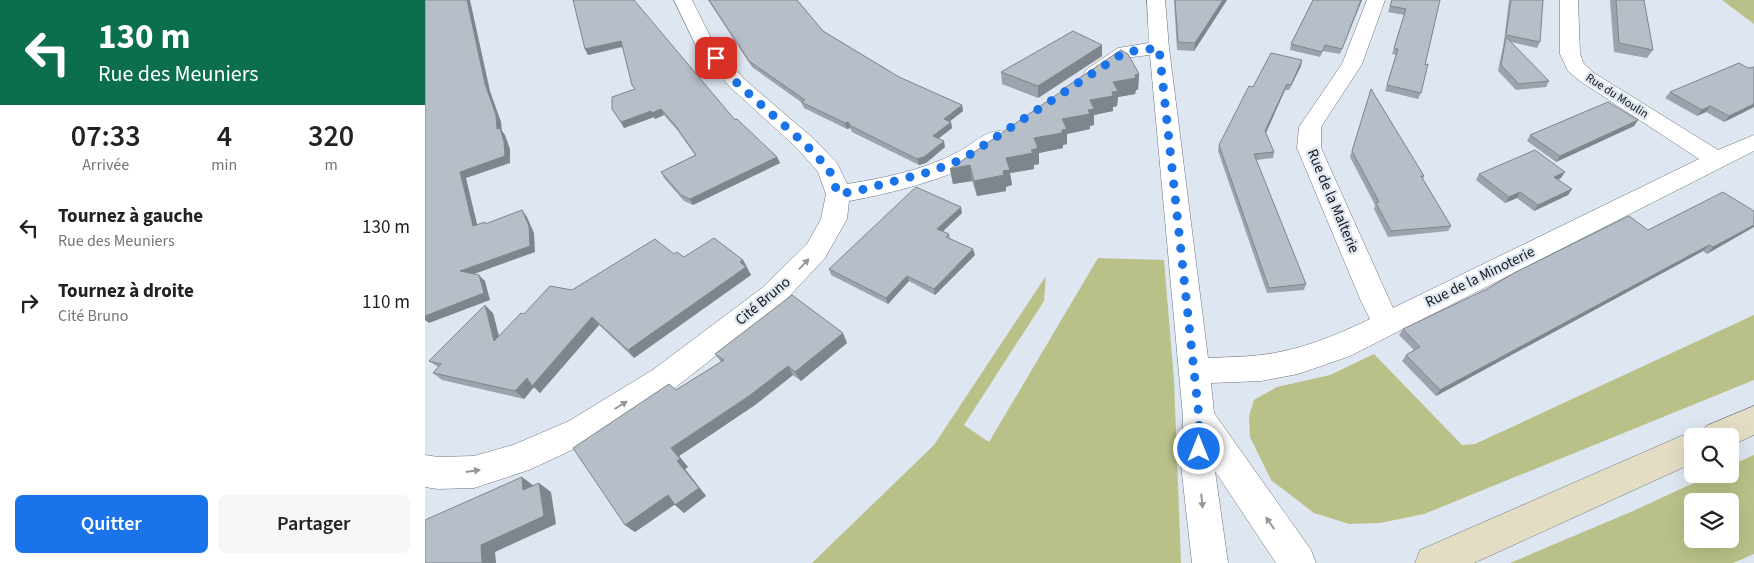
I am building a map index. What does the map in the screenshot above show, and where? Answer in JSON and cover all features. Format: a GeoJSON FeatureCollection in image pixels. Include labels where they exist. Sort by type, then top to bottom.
{"type":"FeatureCollection","features":[{"type":"Feature","properties":{"kind":"main road"},"geometry":{"type":"LineString","coordinates":[[1736,428],[1754,420]]}},
{"type":"Feature","properties":{"kind":"main road"},"geometry":{"type":"LineString","coordinates":[[1433,563],[1684,451]]}},
{"type":"Feature","properties":{"kind":"street","name":"Cité Bruno"},"geometry":{"type":"LineString","coordinates":[[425,471],[438,473],[475,472],[517,460],[580,431],[665,378],[772,296],[816,252],[834,219],[838,194],[829,169],[805,144],[737,83],[705,46],[683,0]]}},
{"type":"Feature","properties":{"kind":"street"},"geometry":{"type":"LineString","coordinates":[[1156,0],[1159,48],[1199,417],[1198,465],[1209,563]]}},
{"type":"Feature","properties":{"kind":"street","name":"Rue de la Malterie"},"geometry":{"type":"LineString","coordinates":[[1376,0],[1352,64],[1310,127],[1309,148],[1375,301],[1387,324]]}},
{"type":"Feature","properties":{"kind":"street","name":"Rue du Moulin"},"geometry":{"type":"LineString","coordinates":[[1569,0],[1570,54],[1575,67],[1587,77],[1717,160]]}},
{"type":"Feature","properties":{"kind":"street"},"geometry":{"type":"LineString","coordinates":[[1076,86],[1125,52],[1159,48]]}},
{"type":"Feature","properties":{"kind":"street"},"geometry":{"type":"LineString","coordinates":[[838,194],[857,191],[929,172],[963,159],[1013,127]]}},
{"type":"Feature","properties":{"kind":"street","name":"Rue de la Minoterie"},"geometry":{"type":"LineString","coordinates":[[1194,371],[1261,368],[1298,361],[1341,347],[1754,142]]}},
{"type":"Feature","properties":{"kind":"street"},"geometry":{"type":"LineString","coordinates":[[1199,417],[1298,563]]}},
{"type":"Feature","properties":{"kind":"green space"},"geometry":{"type":"Polygon","coordinates":[[[1722,0],[1754,0],[1754,24],[1722,0]]]}},
{"type":"Feature","properties":{"kind":"green space"},"geometry":{"type":"Polygon","coordinates":[[[1098,258],[1164,260],[1174,380],[1181,563],[812,563],[934,445],[1046,276],[1044,301],[964,425],[989,442],[1098,258]]]}},
{"type":"Feature","properties":{"kind":"green space"},"geometry":{"type":"Polygon","coordinates":[[[1754,315],[1754,380],[1424,514],[1380,523],[1349,524],[1314,513],[1271,480],[1250,437],[1249,416],[1254,400],[1277,387],[1330,375],[1374,354],[1462,445],[1475,444],[1754,315]]]}},
{"type":"Feature","properties":{"kind":"green space"},"geometry":{"type":"Polygon","coordinates":[[[1754,455],[1754,554],[1733,563],[1510,563],[1694,483],[1739,483],[1739,462],[1754,455]]]}},
{"type":"Feature","properties":{"kind":"building"},"geometry":{"type":"Polygon","coordinates":[[[425,0],[467,0],[485,84],[496,115],[497,129],[500,128],[504,142],[505,156],[460,172],[473,226],[485,222],[485,224],[522,210],[529,226],[530,246],[460,271],[479,275],[484,293],[425,316],[425,0]]]}},
{"type":"Feature","properties":{"kind":"building"},"geometry":{"type":"Polygon","coordinates":[[[573,0],[634,0],[735,120],[737,119],[777,157],[690,199],[681,195],[661,172],[696,155],[661,109],[621,122],[612,109],[612,97],[635,89],[632,85],[621,41],[585,49],[573,0]]]}},
{"type":"Feature","properties":{"kind":"building"},"geometry":{"type":"Polygon","coordinates":[[[709,0],[797,0],[823,31],[899,77],[962,105],[944,119],[951,122],[933,136],[944,141],[924,157],[917,159],[851,126],[848,122],[845,123],[801,102],[805,100],[749,61],[709,0]]]}},
{"type":"Feature","properties":{"kind":"building"},"geometry":{"type":"Polygon","coordinates":[[[1175,0],[1223,0],[1195,43],[1178,42],[1175,0]]]}},
{"type":"Feature","properties":{"kind":"building"},"geometry":{"type":"Polygon","coordinates":[[[1313,0],[1361,0],[1342,49],[1325,45],[1322,52],[1291,44],[1313,0]]]}},
{"type":"Feature","properties":{"kind":"building"},"geometry":{"type":"Polygon","coordinates":[[[1392,0],[1440,0],[1425,65],[1428,64],[1421,93],[1387,85],[1398,49],[1394,48],[1406,9],[1390,6],[1392,0]]]}},
{"type":"Feature","properties":{"kind":"building"},"geometry":{"type":"Polygon","coordinates":[[[1511,0],[1543,0],[1540,42],[1506,35],[1511,0]]]}},
{"type":"Feature","properties":{"kind":"building"},"geometry":{"type":"Polygon","coordinates":[[[1616,0],[1644,0],[1653,50],[1619,43],[1616,0]]]}},
{"type":"Feature","properties":{"kind":"building"},"geometry":{"type":"Polygon","coordinates":[[[1073,31],[1102,45],[1038,86],[1001,72],[1073,31]]]}},
{"type":"Feature","properties":{"kind":"building"},"geometry":{"type":"Polygon","coordinates":[[[1506,37],[1549,81],[1519,84],[1501,65],[1506,37]]]}},
{"type":"Feature","properties":{"kind":"building"},"geometry":{"type":"Polygon","coordinates":[[[1121,50],[1128,54],[1139,74],[1135,75],[1136,78],[1113,82],[1118,91],[1112,92],[1113,96],[1090,100],[1094,109],[1088,110],[1090,114],[1062,119],[1067,129],[1062,130],[1062,133],[1034,138],[1038,148],[1031,150],[1033,153],[1006,158],[1010,170],[1003,171],[1004,175],[974,181],[970,165],[950,169],[1062,91],[1060,91],[1121,50]]]}},
{"type":"Feature","properties":{"kind":"building"},"geometry":{"type":"Polygon","coordinates":[[[1271,53],[1302,60],[1291,85],[1287,84],[1265,131],[1274,152],[1254,154],[1306,284],[1269,288],[1219,145],[1249,86],[1253,87],[1271,53]]]}},
{"type":"Feature","properties":{"kind":"building"},"geometry":{"type":"Polygon","coordinates":[[[1739,63],[1748,68],[1754,67],[1754,104],[1729,116],[1710,106],[1702,110],[1670,92],[1739,63]]]}},
{"type":"Feature","properties":{"kind":"building"},"geometry":{"type":"Polygon","coordinates":[[[1371,89],[1424,176],[1421,176],[1451,226],[1391,231],[1376,203],[1379,202],[1352,151],[1371,89]]]}},
{"type":"Feature","properties":{"kind":"building"},"geometry":{"type":"Polygon","coordinates":[[[1608,102],[1638,120],[1560,156],[1530,135],[1608,102]]]}},
{"type":"Feature","properties":{"kind":"building"},"geometry":{"type":"Polygon","coordinates":[[[1535,150],[1565,172],[1554,177],[1572,189],[1538,205],[1520,192],[1509,197],[1479,174],[1535,150]]]}},
{"type":"Feature","properties":{"kind":"building"},"geometry":{"type":"Polygon","coordinates":[[[916,187],[961,207],[937,229],[949,234],[946,237],[973,249],[934,289],[907,276],[886,298],[829,269],[916,187]]]}},
{"type":"Feature","properties":{"kind":"building"},"geometry":{"type":"Polygon","coordinates":[[[1723,192],[1754,211],[1754,225],[1713,247],[1709,245],[1440,390],[1406,355],[1420,347],[1403,329],[1487,289],[1514,273],[1629,216],[1648,230],[1723,192]]]}},
{"type":"Feature","properties":{"kind":"building"},"geometry":{"type":"Polygon","coordinates":[[[714,238],[743,260],[740,262],[746,267],[628,350],[592,317],[532,386],[527,378],[515,391],[433,373],[441,364],[429,361],[485,305],[494,341],[521,313],[524,314],[550,286],[572,290],[655,239],[674,254],[677,252],[684,257],[714,238]]]}},
{"type":"Feature","properties":{"kind":"building"},"geometry":{"type":"Polygon","coordinates":[[[792,295],[843,333],[795,372],[788,366],[749,396],[671,448],[680,459],[677,461],[699,488],[675,505],[668,495],[625,525],[573,448],[669,384],[676,390],[724,360],[715,354],[792,295]]]}},
{"type":"Feature","properties":{"kind":"building"},"geometry":{"type":"Polygon","coordinates":[[[522,477],[523,490],[539,483],[544,516],[481,545],[482,563],[425,563],[425,520],[522,477]]]}},
{"type":"Feature","properties":{"kind":"route"},"geometry":{"type":"LineString","coordinates":[[716,58],[737,83],[805,144],[829,169],[838,194],[857,191],[929,172],[963,159],[1125,52],[1159,48],[1199,417],[1199,449]]}}]}
